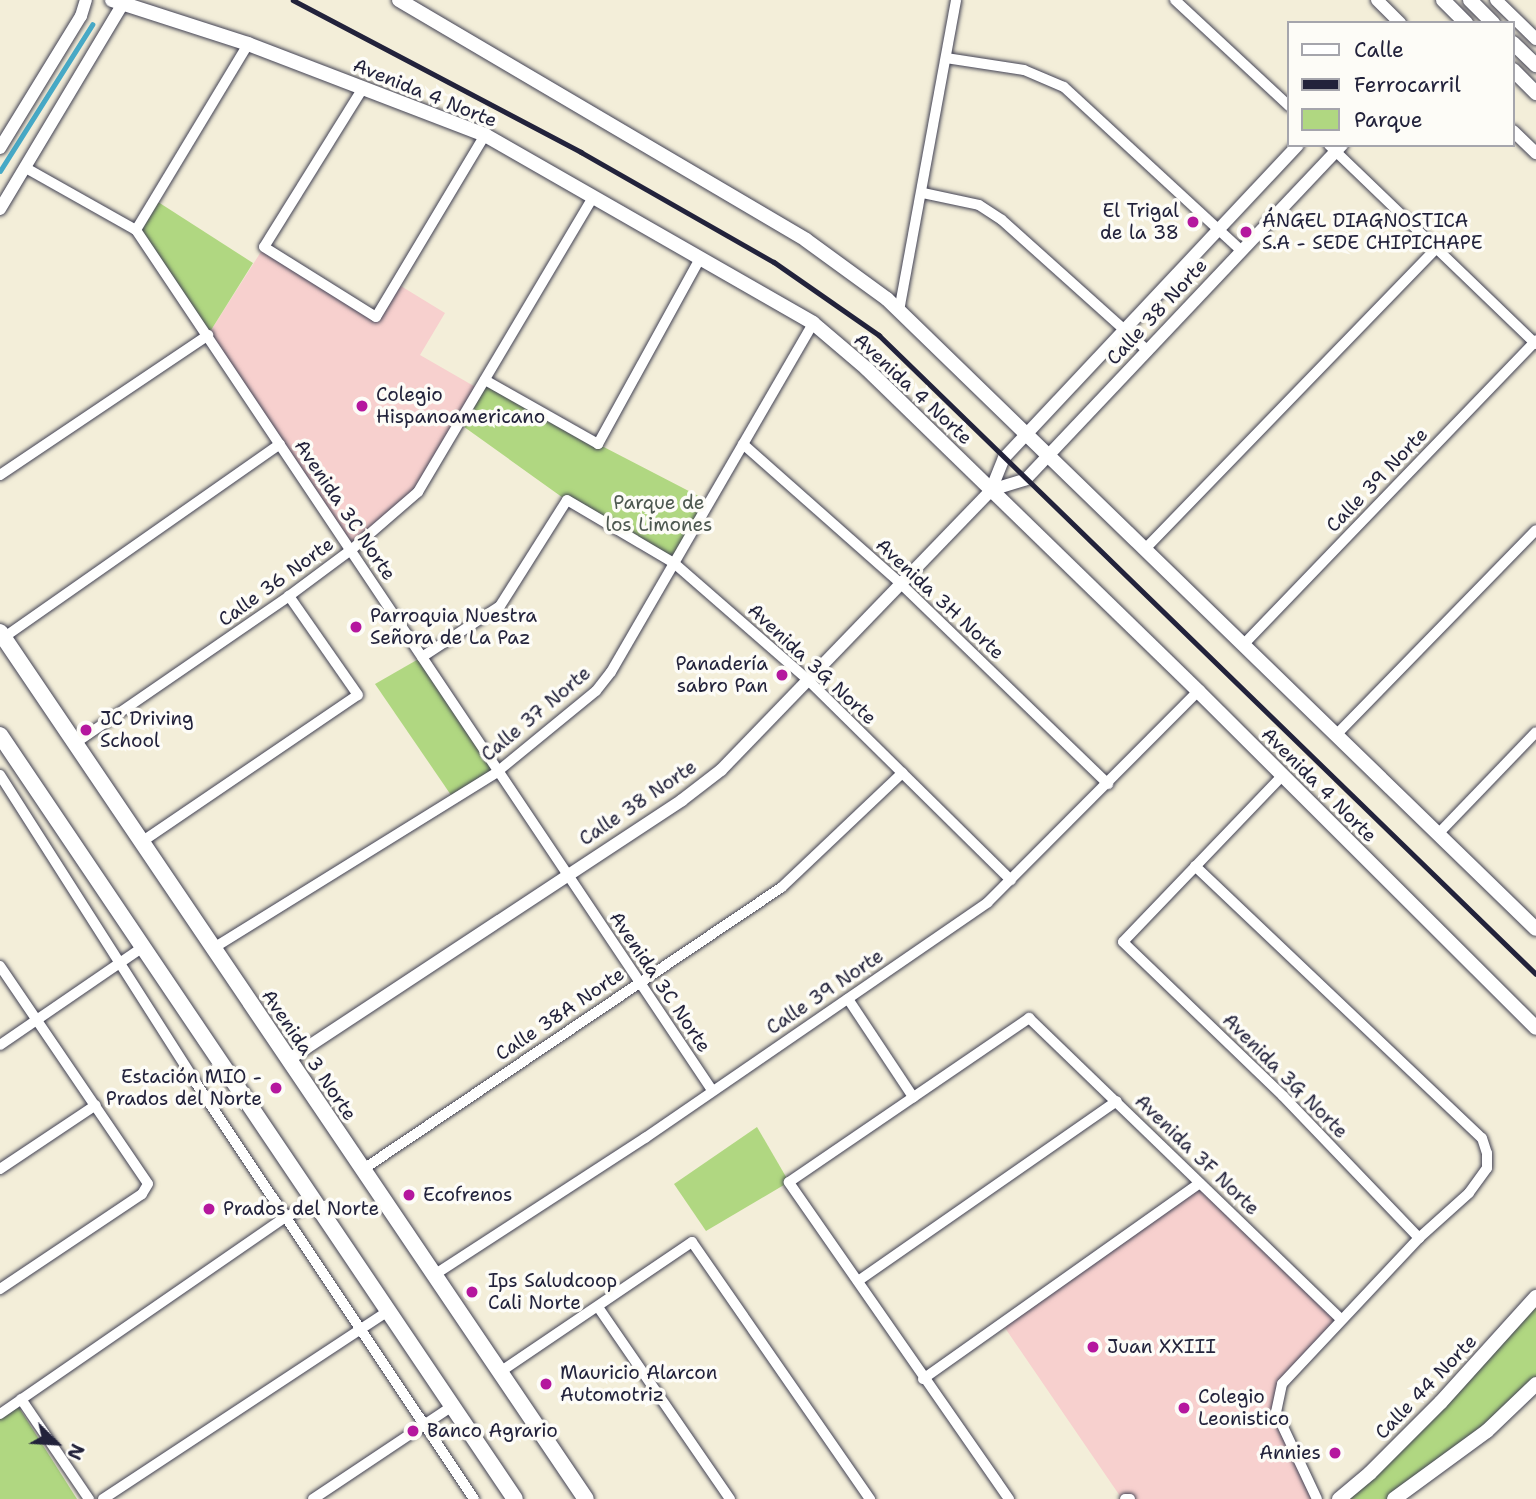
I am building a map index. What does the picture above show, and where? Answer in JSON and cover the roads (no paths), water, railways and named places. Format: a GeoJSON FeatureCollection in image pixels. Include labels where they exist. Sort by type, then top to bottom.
{"type":"FeatureCollection","features":[{"type":"Feature","properties":{"kind":"main road"},"geometry":{"type":"LineString","coordinates":[[399,0],[806,240],[900,311],[1535,927]]}},
{"type":"Feature","properties":{"kind":"main road"},"geometry":{"type":"LineString","coordinates":[[1443,0],[1464,21]]}},
{"type":"Feature","properties":{"kind":"main road"},"geometry":{"type":"LineString","coordinates":[[1470,0],[1491,21]]}},
{"type":"Feature","properties":{"kind":"main road","name":"Avenida 4 Norte"},"geometry":{"type":"LineString","coordinates":[[120,1],[248,44],[485,135],[813,323],[867,369],[1198,691],[1536,1028]]}},
{"type":"Feature","properties":{"kind":"main road"},"geometry":{"type":"LineString","coordinates":[[1515,45],[1536,65]]}},
{"type":"Feature","properties":{"kind":"main road"},"geometry":{"type":"LineString","coordinates":[[1515,72],[1536,93]]}},
{"type":"Feature","properties":{"kind":"main road","name":"Avenida 3 Norte"},"geometry":{"type":"LineString","coordinates":[[1,635],[586,1499]]}},
{"type":"Feature","properties":{"kind":"main road"},"geometry":{"type":"LineString","coordinates":[[0,735],[515,1499]]}},
{"type":"Feature","properties":{"kind":"main road","name":"Calle 44 Norte"},"geometry":{"type":"LineString","coordinates":[[1339,1499],[1370,1473],[1441,1402],[1536,1297]]}},
{"type":"Feature","properties":{"kind":"main road"},"geometry":{"type":"LineString","coordinates":[[1394,1499],[1487,1431],[1536,1384]]}},
{"type":"Feature","properties":{"kind":"street"},"geometry":{"type":"LineString","coordinates":[[0,148],[81,16],[86,0]]}},
{"type":"Feature","properties":{"kind":"street"},"geometry":{"type":"LineString","coordinates":[[900,311],[956,0]]}},
{"type":"Feature","properties":{"kind":"street"},"geometry":{"type":"LineString","coordinates":[[1175,0],[1288,105]]}},
{"type":"Feature","properties":{"kind":"street"},"geometry":{"type":"LineString","coordinates":[[1377,0],[1398,21]]}},
{"type":"Feature","properties":{"kind":"street"},"geometry":{"type":"LineString","coordinates":[[0,209],[120,1]]}},
{"type":"Feature","properties":{"kind":"street"},"geometry":{"type":"LineString","coordinates":[[1501,2],[1536,39]]}},
{"type":"Feature","properties":{"kind":"street"},"geometry":{"type":"LineString","coordinates":[[136,230],[248,44]]}},
{"type":"Feature","properties":{"kind":"street"},"geometry":{"type":"LineString","coordinates":[[946,58],[1024,70],[1064,87],[1242,251]]}},
{"type":"Feature","properties":{"kind":"street"},"geometry":{"type":"LineString","coordinates":[[363,88],[264,247],[376,317],[485,135]]}},
{"type":"Feature","properties":{"kind":"street"},"geometry":{"type":"LineString","coordinates":[[1515,133],[1536,153]]}},
{"type":"Feature","properties":{"kind":"street","name":"Calle 38 Norte"},"geometry":{"type":"LineString","coordinates":[[289,1060],[682,800],[721,770],[991,490],[1004,457],[1296,147]]}},
{"type":"Feature","properties":{"kind":"street"},"geometry":{"type":"LineString","coordinates":[[1335,148],[1436,249],[1535,342]]}},
{"type":"Feature","properties":{"kind":"street","name":"Calle 38 Norte"},"geometry":{"type":"LineString","coordinates":[[991,490],[1026,479],[1242,251],[1335,148]]}},
{"type":"Feature","properties":{"kind":"street","name":"Avenida 3C Norte"},"geometry":{"type":"LineString","coordinates":[[26,168],[136,230],[565,875],[712,1090]]}},
{"type":"Feature","properties":{"kind":"street"},"geometry":{"type":"LineString","coordinates":[[923,193],[979,205],[1002,220],[1148,351]]}},
{"type":"Feature","properties":{"kind":"street","name":"Calle 36 Norte"},"geometry":{"type":"LineString","coordinates":[[74,744],[289,596],[351,550],[418,492],[593,197]]}},
{"type":"Feature","properties":{"kind":"street"},"geometry":{"type":"LineString","coordinates":[[1145,549],[1436,249]]}},
{"type":"Feature","properties":{"kind":"street"},"geometry":{"type":"LineString","coordinates":[[485,380],[597,444],[701,257]]}},
{"type":"Feature","properties":{"kind":"street","name":"Calle 37 Norte"},"geometry":{"type":"LineString","coordinates":[[212,949],[497,772],[596,691],[611,672],[813,323]]}},
{"type":"Feature","properties":{"kind":"street"},"geometry":{"type":"LineString","coordinates":[[0,475],[208,335]]}},
{"type":"Feature","properties":{"kind":"street","name":"Calle 39 Norte"},"geometry":{"type":"LineString","coordinates":[[1243,645],[1535,342]]}},
{"type":"Feature","properties":{"kind":"street"},"geometry":{"type":"LineString","coordinates":[[1,635],[280,444]]}},
{"type":"Feature","properties":{"kind":"street","name":"Avenida 3H Norte"},"geometry":{"type":"LineString","coordinates":[[743,444],[901,584],[1108,784]]}},
{"type":"Feature","properties":{"kind":"street","name":"Avenida 3G Norte"},"geometry":{"type":"LineString","coordinates":[[422,657],[500,606],[569,501],[674,563],[808,680],[1011,880]]}},
{"type":"Feature","properties":{"kind":"street"},"geometry":{"type":"LineString","coordinates":[[1336,735],[1536,530]]}},
{"type":"Feature","properties":{"kind":"street"},"geometry":{"type":"LineString","coordinates":[[140,843],[358,695],[289,596]]}},
{"type":"Feature","properties":{"kind":"street","name":"Calle 39 Norte"},"geometry":{"type":"LineString","coordinates":[[434,1275],[645,1138],[988,902],[1198,691]]}},
{"type":"Feature","properties":{"kind":"street"},"geometry":{"type":"LineString","coordinates":[[1438,834],[1536,732]]}},
{"type":"Feature","properties":{"kind":"street","name":"Calle 38A Norte"},"geometry":{"type":"LineString","coordinates":[[362,1170],[782,887],[902,774]]}},
{"type":"Feature","properties":{"kind":"street"},"geometry":{"type":"LineString","coordinates":[[0,775],[119,964],[422,1425],[474,1499]]}},
{"type":"Feature","properties":{"kind":"street"},"geometry":{"type":"LineString","coordinates":[[1283,775],[1195,866],[1482,1138],[1487,1153],[1486,1168],[1469,1193],[1419,1238],[1282,1384],[1276,1412],[1317,1499]]}},
{"type":"Feature","properties":{"kind":"street","name":"Avenida 3G Norte"},"geometry":{"type":"LineString","coordinates":[[1195,866],[1123,942],[1283,1096],[1419,1238]]}},
{"type":"Feature","properties":{"kind":"street"},"geometry":{"type":"LineString","coordinates":[[0,1045],[143,947]]}},
{"type":"Feature","properties":{"kind":"street"},"geometry":{"type":"LineString","coordinates":[[0,966],[148,1184],[142,1194],[0,1289]]}},
{"type":"Feature","properties":{"kind":"street"},"geometry":{"type":"LineString","coordinates":[[848,999],[913,1097],[789,1182],[1009,1499]]}},
{"type":"Feature","properties":{"kind":"street","name":"Avenida 3F Norte"},"geometry":{"type":"LineString","coordinates":[[913,1097],[1029,1018],[1341,1319]]}},
{"type":"Feature","properties":{"kind":"street"},"geometry":{"type":"LineString","coordinates":[[858,1281],[1117,1101]]}},
{"type":"Feature","properties":{"kind":"street"},"geometry":{"type":"LineString","coordinates":[[0,1169],[96,1105]]}},
{"type":"Feature","properties":{"kind":"street"},"geometry":{"type":"LineString","coordinates":[[923,1378],[1200,1183]]}},
{"type":"Feature","properties":{"kind":"street"},"geometry":{"type":"LineString","coordinates":[[0,1414],[286,1217],[313,1203]]}},
{"type":"Feature","properties":{"kind":"street"},"geometry":{"type":"LineString","coordinates":[[500,1372],[692,1242],[870,1499]]}},
{"type":"Feature","properties":{"kind":"street"},"geometry":{"type":"LineString","coordinates":[[598,1307],[730,1499]]}},
{"type":"Feature","properties":{"kind":"street"},"geometry":{"type":"LineString","coordinates":[[103,1499],[387,1312]]}},
{"type":"Feature","properties":{"kind":"street"},"geometry":{"type":"LineString","coordinates":[[21,1399],[89,1499]]}},
{"type":"Feature","properties":{"kind":"street"},"geometry":{"type":"LineString","coordinates":[[313,1499],[451,1407]]}},
{"type":"Feature","properties":{"kind":"street"},"geometry":{"type":"LineString","coordinates":[[328,1489],[335,1499]]}},
{"type":"Feature","properties":{"kind":"waterway"},"geometry":{"type":"LineString","coordinates":[[0,171],[92,25]]}},
{"type":"Feature","properties":{"kind":"railway"},"geometry":{"type":"LineString","coordinates":[[293,0],[581,152],[774,262],[879,335],[1536,974]]}},
{"type":"Feature","properties":{"kind":"place","name":"El Trigal de la 38"},"geometry":{"type":"Point","coordinates":[1193,222]}},
{"type":"Feature","properties":{"kind":"place","name":"ÁNGEL DIAGNOSTICA S.A - SEDE CHIPICHAPE"},"geometry":{"type":"Point","coordinates":[1246,232]}},
{"type":"Feature","properties":{"kind":"place","name":"Colegio Hispanoamericano"},"geometry":{"type":"Point","coordinates":[362,406]}},
{"type":"Feature","properties":{"kind":"place","name":"Parroquia Nuestra Señora de La Paz"},"geometry":{"type":"Point","coordinates":[356,627]}},
{"type":"Feature","properties":{"kind":"place","name":"Panadería sabro Pan"},"geometry":{"type":"Point","coordinates":[782,675]}},
{"type":"Feature","properties":{"kind":"place","name":"JC Driving School"},"geometry":{"type":"Point","coordinates":[86,730]}},
{"type":"Feature","properties":{"kind":"place","name":"Estación MIO - Prados del Norte"},"geometry":{"type":"Point","coordinates":[276,1088]}},
{"type":"Feature","properties":{"kind":"place","name":"Ecofrenos"},"geometry":{"type":"Point","coordinates":[409,1195]}},
{"type":"Feature","properties":{"kind":"place","name":"Prados del Norte"},"geometry":{"type":"Point","coordinates":[209,1209]}},
{"type":"Feature","properties":{"kind":"place","name":"Ips Saludcoop Cali Norte"},"geometry":{"type":"Point","coordinates":[472,1292]}},
{"type":"Feature","properties":{"kind":"place","name":"Juan XXIII"},"geometry":{"type":"Point","coordinates":[1093,1347]}},
{"type":"Feature","properties":{"kind":"place","name":"Mauricio Alarcon Automotriz"},"geometry":{"type":"Point","coordinates":[546,1384]}},
{"type":"Feature","properties":{"kind":"place","name":"Colegio Leonistico"},"geometry":{"type":"Point","coordinates":[1184,1408]}},
{"type":"Feature","properties":{"kind":"place","name":"Banco Agrario"},"geometry":{"type":"Point","coordinates":[413,1431]}},
{"type":"Feature","properties":{"kind":"place","name":"Annies"},"geometry":{"type":"Point","coordinates":[1335,1453]}},
{"type":"Feature","properties":{"kind":"park label","name":"Parque de los Limones"},"geometry":{"type":"Point","coordinates":[659,514]}}]}
